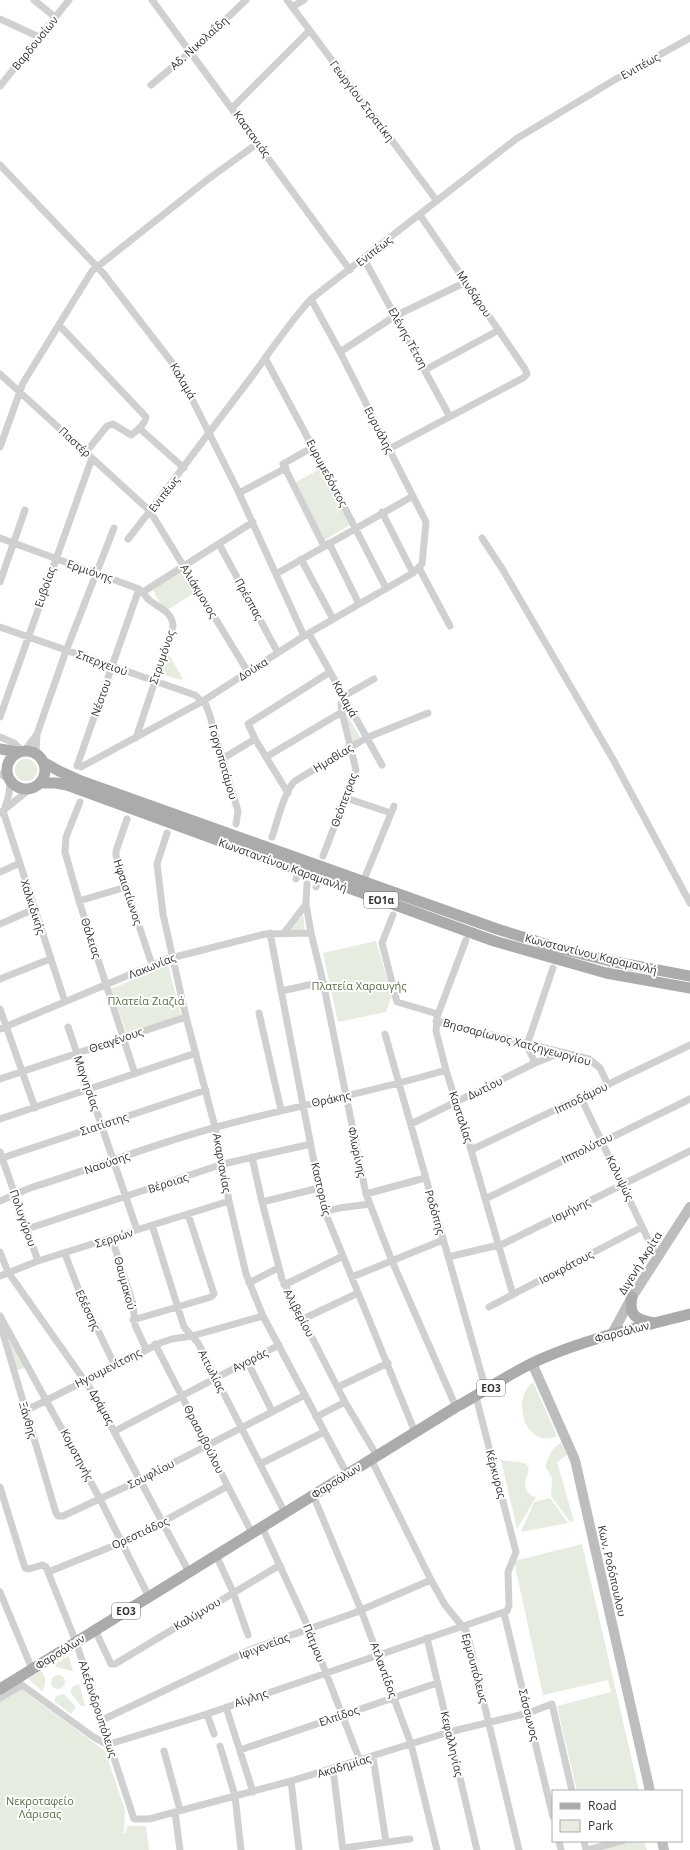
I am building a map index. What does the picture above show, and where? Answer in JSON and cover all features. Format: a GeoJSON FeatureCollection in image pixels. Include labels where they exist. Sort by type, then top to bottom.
{"type":"FeatureCollection","features":[{"type":"Feature","properties":{"kind":"main road","name":"Κωνσταντίνου Καραμανλή"},"geometry":{"type":"LineString","coordinates":[[0,749],[22,751],[40,758],[54,768],[81,780],[365,877],[478,923],[558,948],[636,967],[690,976]]}},
{"type":"Feature","properties":{"kind":"main road"},"geometry":{"type":"LineString","coordinates":[[5,774],[8,761],[22,751]]}},
{"type":"Feature","properties":{"kind":"main road"},"geometry":{"type":"LineString","coordinates":[[35,786],[45,773],[40,758]]}},
{"type":"Feature","properties":{"kind":"main road","name":"Κωνσταντίνου Καραμανλή"},"geometry":{"type":"LineString","coordinates":[[5,774],[19,788],[56,783],[67,786],[298,875],[533,953],[634,979],[690,988]]}},
{"type":"Feature","properties":{"kind":"main road"},"geometry":{"type":"LineString","coordinates":[[632,1297],[631,1310],[635,1316],[654,1323]]}},
{"type":"Feature","properties":{"kind":"main road","name":"Φαρσάλων"},"geometry":{"type":"LineString","coordinates":[[0,1689],[16,1684],[32,1669],[415,1432],[532,1363],[564,1350],[612,1334],[690,1314]]}},
{"type":"Feature","properties":{"kind":"street"},"geometry":{"type":"LineString","coordinates":[[34,0],[55,17]]}},
{"type":"Feature","properties":{"kind":"street","name":"Βαρδουσίων"},"geometry":{"type":"LineString","coordinates":[[0,86],[69,0]]}},
{"type":"Feature","properties":{"kind":"street","name":"Καστανιάς"},"geometry":{"type":"LineString","coordinates":[[152,0],[350,270]]}},
{"type":"Feature","properties":{"kind":"street","name":"Αδ. Νικολαΐδη"},"geometry":{"type":"LineString","coordinates":[[151,85],[191,52],[246,0]]}},
{"type":"Feature","properties":{"kind":"street","name":"Γεωργίου Στρατίκη"},"geometry":{"type":"LineString","coordinates":[[287,0],[437,201]]}},
{"type":"Feature","properties":{"kind":"street"},"geometry":{"type":"LineString","coordinates":[[292,7],[304,0]]}},
{"type":"Feature","properties":{"kind":"street"},"geometry":{"type":"LineString","coordinates":[[0,19],[39,37]]}},
{"type":"Feature","properties":{"kind":"street"},"geometry":{"type":"LineString","coordinates":[[232,108],[309,31]]}},
{"type":"Feature","properties":{"kind":"street","name":"Ενιπέως"},"geometry":{"type":"LineString","coordinates":[[128,539],[184,468],[210,431],[311,299],[350,270],[516,138],[609,83],[690,38]]}},
{"type":"Feature","properties":{"kind":"street"},"geometry":{"type":"LineString","coordinates":[[0,447],[23,383],[89,276],[97,267],[258,143]]}},
{"type":"Feature","properties":{"kind":"street","name":"Καλαμά"},"geometry":{"type":"LineString","coordinates":[[0,165],[97,267],[177,369],[210,431],[276,574],[307,635],[344,696],[366,738],[382,764]]}},
{"type":"Feature","properties":{"kind":"street","name":"Μινδάρου"},"geometry":{"type":"LineString","coordinates":[[420,215],[526,369],[527,374],[523,378],[450,417]]}},
{"type":"Feature","properties":{"kind":"street","name":"Ελένης Τέτση"},"geometry":{"type":"LineString","coordinates":[[364,259],[426,370],[450,417]]}},
{"type":"Feature","properties":{"kind":"street"},"geometry":{"type":"LineString","coordinates":[[340,352],[395,316],[466,282]]}},
{"type":"Feature","properties":{"kind":"street","name":"Ευρυάλης"},"geometry":{"type":"LineString","coordinates":[[311,299],[340,352],[426,522],[418,568]]}},
{"type":"Feature","properties":{"kind":"street"},"geometry":{"type":"LineString","coordinates":[[59,325],[145,414],[146,420],[134,434],[129,435],[116,424],[110,424],[86,452]]}},
{"type":"Feature","properties":{"kind":"street"},"geometry":{"type":"LineString","coordinates":[[426,370],[499,330]]}},
{"type":"Feature","properties":{"kind":"street","name":"Ευρυμεδόντος"},"geometry":{"type":"LineString","coordinates":[[265,358],[356,527],[386,588]]}},
{"type":"Feature","properties":{"kind":"street","name":"Παστέρ"},"geometry":{"type":"LineString","coordinates":[[0,374],[150,511]]}},
{"type":"Feature","properties":{"kind":"street"},"geometry":{"type":"LineString","coordinates":[[389,449],[450,417]]}},
{"type":"Feature","properties":{"kind":"street"},"geometry":{"type":"LineString","coordinates":[[140,428],[184,468]]}},
{"type":"Feature","properties":{"kind":"street"},"geometry":{"type":"LineString","coordinates":[[313,447],[283,464],[359,604]]}},
{"type":"Feature","properties":{"kind":"street","name":"Ευβοίας"},"geometry":{"type":"LineString","coordinates":[[0,717],[92,458]]}},
{"type":"Feature","properties":{"kind":"street"},"geometry":{"type":"LineString","coordinates":[[239,493],[286,468]]}},
{"type":"Feature","properties":{"kind":"street"},"geometry":{"type":"LineString","coordinates":[[276,574],[382,512],[413,496]]}},
{"type":"Feature","properties":{"kind":"street"},"geometry":{"type":"LineString","coordinates":[[0,582],[25,510]]}},
{"type":"Feature","properties":{"kind":"street","name":"Αλιάκμονος"},"geometry":{"type":"LineString","coordinates":[[150,511],[248,672]]}},
{"type":"Feature","properties":{"kind":"street"},"geometry":{"type":"LineString","coordinates":[[382,512],[418,568],[450,626]]}},
{"type":"Feature","properties":{"kind":"street"},"geometry":{"type":"LineString","coordinates":[[139,589],[184,566],[253,522]]}},
{"type":"Feature","properties":{"kind":"street"},"geometry":{"type":"LineString","coordinates":[[0,737],[14,743],[22,751],[37,734],[66,651],[114,528]]}},
{"type":"Feature","properties":{"kind":"street","name":"Ερμιόνης"},"geometry":{"type":"LineString","coordinates":[[0,538],[139,589]]}},
{"type":"Feature","properties":{"kind":"street"},"geometry":{"type":"LineString","coordinates":[[482,538],[503,570],[625,780],[690,903]]}},
{"type":"Feature","properties":{"kind":"street","name":"Πρέσπας"},"geometry":{"type":"LineString","coordinates":[[219,544],[278,653]]}},
{"type":"Feature","properties":{"kind":"street"},"geometry":{"type":"LineString","coordinates":[[301,559],[333,619]]}},
{"type":"Feature","properties":{"kind":"street","name":"Δούκα"},"geometry":{"type":"LineString","coordinates":[[79,767],[203,701],[307,635],[418,568]]}},
{"type":"Feature","properties":{"kind":"street","name":"Νέστου"},"geometry":{"type":"LineString","coordinates":[[79,767],[139,589]]}},
{"type":"Feature","properties":{"kind":"street","name":"Στρυμόνος"},"geometry":{"type":"LineString","coordinates":[[136,738],[172,633],[173,622],[169,613],[147,599],[139,589]]}},
{"type":"Feature","properties":{"kind":"street","name":"Σπερχειού"},"geometry":{"type":"LineString","coordinates":[[0,627],[195,696],[203,701]]}},
{"type":"Feature","properties":{"kind":"street"},"geometry":{"type":"LineString","coordinates":[[288,793],[255,739],[248,724],[330,672]]}},
{"type":"Feature","properties":{"kind":"street"},"geometry":{"type":"LineString","coordinates":[[344,696],[374,679]]}},
{"type":"Feature","properties":{"kind":"street","name":"Θεόπετρας"},"geometry":{"type":"LineString","coordinates":[[323,856],[356,770],[349,749],[342,712],[341,704],[344,696]]}},
{"type":"Feature","properties":{"kind":"street","name":"Γοργοποτάμου"},"geometry":{"type":"LineString","coordinates":[[203,701],[209,713],[238,811],[236,824]]}},
{"type":"Feature","properties":{"kind":"street"},"geometry":{"type":"LineString","coordinates":[[266,757],[342,712]]}},
{"type":"Feature","properties":{"kind":"street","name":"Ημαθίας"},"geometry":{"type":"LineString","coordinates":[[272,838],[288,793],[295,781],[366,738],[428,712]]}},
{"type":"Feature","properties":{"kind":"street"},"geometry":{"type":"LineString","coordinates":[[37,734],[40,758]]}},
{"type":"Feature","properties":{"kind":"street"},"geometry":{"type":"LineString","coordinates":[[222,759],[255,739]]}},
{"type":"Feature","properties":{"kind":"street"},"geometry":{"type":"LineString","coordinates":[[2,812],[9,797],[5,774]]}},
{"type":"Feature","properties":{"kind":"street"},"geometry":{"type":"LineString","coordinates":[[2,812],[35,786]]}},
{"type":"Feature","properties":{"kind":"street"},"geometry":{"type":"LineString","coordinates":[[346,798],[388,812]]}},
{"type":"Feature","properties":{"kind":"street","name":"Θάλειας"},"geometry":{"type":"LineString","coordinates":[[80,802],[64,844],[67,860],[135,1074]]}},
{"type":"Feature","properties":{"kind":"street"},"geometry":{"type":"LineString","coordinates":[[365,877],[394,806]]}},
{"type":"Feature","properties":{"kind":"street","name":"Χαλκιδικής"},"geometry":{"type":"LineString","coordinates":[[2,812],[65,1002]]}},
{"type":"Feature","properties":{"kind":"street","name":"Ηφαιστίωνος"},"geometry":{"type":"LineString","coordinates":[[127,819],[116,851],[116,856],[152,965]]}},
{"type":"Feature","properties":{"kind":"street","name":"Ακαρνανίας"},"geometry":{"type":"LineString","coordinates":[[167,833],[158,857],[157,870],[163,914],[186,1017],[215,1127],[229,1201],[249,1283],[263,1316],[347,1474]]}},
{"type":"Feature","properties":{"kind":"street"},"geometry":{"type":"LineString","coordinates":[[0,872],[20,863]]}},
{"type":"Feature","properties":{"kind":"street","name":"Φλωρίνης"},"geometry":{"type":"LineString","coordinates":[[307,884],[306,904],[311,933],[323,982],[366,1194],[392,1261],[456,1407]]}},
{"type":"Feature","properties":{"kind":"street"},"geometry":{"type":"LineString","coordinates":[[79,901],[126,886]]}},
{"type":"Feature","properties":{"kind":"street"},"geometry":{"type":"LineString","coordinates":[[284,933],[306,904]]}},
{"type":"Feature","properties":{"kind":"street"},"geometry":{"type":"LineString","coordinates":[[0,924],[34,909]]}},
{"type":"Feature","properties":{"kind":"street"},"geometry":{"type":"LineString","coordinates":[[393,915],[382,943],[397,1002],[438,1014]]}},
{"type":"Feature","properties":{"kind":"street","name":"Λακωνίας"},"geometry":{"type":"LineString","coordinates":[[0,1029],[173,957],[270,933],[311,933]]}},
{"type":"Feature","properties":{"kind":"street","name":"Καστοριάς"},"geometry":{"type":"LineString","coordinates":[[270,933],[319,1188],[326,1212],[343,1256],[415,1432]]}},
{"type":"Feature","properties":{"kind":"street","name":"Κασταλίας"},"geometry":{"type":"LineString","coordinates":[[466,940],[438,1014],[436,1031],[446,1070],[513,1295]]}},
{"type":"Feature","properties":{"kind":"street"},"geometry":{"type":"LineString","coordinates":[[0,979],[50,959]]}},
{"type":"Feature","properties":{"kind":"street"},"geometry":{"type":"LineString","coordinates":[[534,1063],[527,1045],[553,968]]}},
{"type":"Feature","properties":{"kind":"street"},"geometry":{"type":"LineString","coordinates":[[281,991],[323,982]]}},
{"type":"Feature","properties":{"kind":"street"},"geometry":{"type":"LineString","coordinates":[[0,1008],[35,1108]]}},
{"type":"Feature","properties":{"kind":"street"},"geometry":{"type":"LineString","coordinates":[[259,1013],[281,1110]]}},
{"type":"Feature","properties":{"kind":"street","name":"Θεαγένους"},"geometry":{"type":"LineString","coordinates":[[0,1079],[186,1017]]}},
{"type":"Feature","properties":{"kind":"street","name":"Βησσαρίωνος Χατζηγεωργίου"},"geometry":{"type":"LineString","coordinates":[[436,1021],[593,1061],[600,1068],[608,1085]]}},
{"type":"Feature","properties":{"kind":"street","name":"Μαγνησίας"},"geometry":{"type":"LineString","coordinates":[[68,1027],[137,1230]]}},
{"type":"Feature","properties":{"kind":"street","name":"Ροδόπης"},"geometry":{"type":"LineString","coordinates":[[385,1034],[486,1390]]}},
{"type":"Feature","properties":{"kind":"street","name":"Ιπποδάμου"},"geometry":{"type":"LineString","coordinates":[[471,1150],[690,1045]]}},
{"type":"Feature","properties":{"kind":"street","name":"Δωτίου"},"geometry":{"type":"LineString","coordinates":[[411,1124],[534,1063],[561,1053]]}},
{"type":"Feature","properties":{"kind":"street"},"geometry":{"type":"LineString","coordinates":[[0,1119],[196,1054]]}},
{"type":"Feature","properties":{"kind":"street","name":"Θράκης"},"geometry":{"type":"LineString","coordinates":[[215,1127],[281,1110],[399,1084],[446,1070]]}},
{"type":"Feature","properties":{"kind":"street","name":"Σιατίστης"},"geometry":{"type":"LineString","coordinates":[[1,1155],[102,1125],[206,1090]]}},
{"type":"Feature","properties":{"kind":"street","name":"Καλυψώς"},"geometry":{"type":"LineString","coordinates":[[581,1098],[657,1258]]}},
{"type":"Feature","properties":{"kind":"street","name":"Ιππολύτου"},"geometry":{"type":"LineString","coordinates":[[485,1198],[690,1099]]}},
{"type":"Feature","properties":{"kind":"street","name":"Ναούσης"},"geometry":{"type":"LineString","coordinates":[[0,1201],[15,1194],[215,1127]]}},
{"type":"Feature","properties":{"kind":"street","name":"Βέροιας"},"geometry":{"type":"LineString","coordinates":[[27,1228],[126,1197],[223,1164],[311,1144]]}},
{"type":"Feature","properties":{"kind":"street","name":"Ισμήνης"},"geometry":{"type":"LineString","coordinates":[[448,1257],[498,1245],[689,1152]]}},
{"type":"Feature","properties":{"kind":"street","name":"Πολυγύρου"},"geometry":{"type":"LineString","coordinates":[[1,1155],[38,1261]]}},
{"type":"Feature","properties":{"kind":"street","name":"Αλιβερίου"},"geometry":{"type":"LineString","coordinates":[[252,1158],[278,1268],[284,1285],[374,1458]]}},
{"type":"Feature","properties":{"kind":"street"},"geometry":{"type":"LineString","coordinates":[[366,1194],[425,1178]]}},
{"type":"Feature","properties":{"kind":"street"},"geometry":{"type":"LineString","coordinates":[[262,1202],[319,1188]]}},
{"type":"Feature","properties":{"kind":"street","name":"Σερρών"},"geometry":{"type":"LineString","coordinates":[[0,1276],[38,1261],[65,1254],[229,1201]]}},
{"type":"Feature","properties":{"kind":"street"},"geometry":{"type":"LineString","coordinates":[[326,1212],[339,1208],[370,1204]]}},
{"type":"Feature","properties":{"kind":"street","name":"Διγενή Ακρίτα"},"geometry":{"type":"LineString","coordinates":[[612,1334],[632,1297],[690,1207]]}},
{"type":"Feature","properties":{"kind":"street"},"geometry":{"type":"LineString","coordinates":[[133,1320],[211,1297],[214,1294],[188,1214]]}},
{"type":"Feature","properties":{"kind":"street","name":"Αιτωλίας"},"geometry":{"type":"LineString","coordinates":[[152,1225],[184,1327],[198,1343],[285,1513]]}},
{"type":"Feature","properties":{"kind":"street","name":"Ισοκράτους"},"geometry":{"type":"LineString","coordinates":[[489,1307],[642,1227]]}},
{"type":"Feature","properties":{"kind":"street","name":"Θαυμακού"},"geometry":{"type":"LineString","coordinates":[[112,1238],[133,1304],[133,1320],[146,1349]]}},
{"type":"Feature","properties":{"kind":"street"},"geometry":{"type":"LineString","coordinates":[[352,1277],[443,1240]]}},
{"type":"Feature","properties":{"kind":"street","name":"Δράμας"},"geometry":{"type":"LineString","coordinates":[[0,1252],[8,1272],[86,1380],[189,1572]]}},
{"type":"Feature","properties":{"kind":"street","name":"Εδέσσης"},"geometry":{"type":"LineString","coordinates":[[65,1254],[80,1293],[115,1366]]}},
{"type":"Feature","properties":{"kind":"street"},"geometry":{"type":"LineString","coordinates":[[284,1285],[343,1256]]}},
{"type":"Feature","properties":{"kind":"street"},"geometry":{"type":"LineString","coordinates":[[249,1283],[278,1268]]}},
{"type":"Feature","properties":{"kind":"street"},"geometry":{"type":"LineString","coordinates":[[303,1319],[358,1293]]}},
{"type":"Feature","properties":{"kind":"street","name":"Κομοτηνής"},"geometry":{"type":"LineString","coordinates":[[0,1316],[5,1339],[47,1399],[100,1499],[149,1597]]}},
{"type":"Feature","properties":{"kind":"street","name":"Ηγουμενίτσης"},"geometry":{"type":"LineString","coordinates":[[25,1411],[156,1344],[172,1339],[192,1336],[263,1316]]}},
{"type":"Feature","properties":{"kind":"street","name":"Ξάνθης"},"geometry":{"type":"LineString","coordinates":[[0,1323],[25,1411],[58,1516]]}},
{"type":"Feature","properties":{"kind":"street","name":"Θρασυβούλου"},"geometry":{"type":"LineString","coordinates":[[156,1344],[228,1486],[257,1530]]}},
{"type":"Feature","properties":{"kind":"street","name":"Αγοράς"},"geometry":{"type":"LineString","coordinates":[[114,1431],[279,1345]]}},
{"type":"Feature","properties":{"kind":"street"},"geometry":{"type":"LineString","coordinates":[[247,1361],[272,1411]]}},
{"type":"Feature","properties":{"kind":"street"},"geometry":{"type":"LineString","coordinates":[[338,1388],[388,1363]]}},
{"type":"Feature","properties":{"kind":"street","name":"Κων. Ροδόπουλου"},"geometry":{"type":"LineString","coordinates":[[532,1363],[575,1460],[650,1790]]}},
{"type":"Feature","properties":{"kind":"street","name":"Σουφλίου"},"geometry":{"type":"LineString","coordinates":[[58,1516],[63,1516],[140,1480],[305,1395]]}},
{"type":"Feature","properties":{"kind":"street","name":"Κέρκυρας"},"geometry":{"type":"LineString","coordinates":[[476,1397],[516,1552],[508,1572],[509,1606],[508,1610],[504,1613]]}},
{"type":"Feature","properties":{"kind":"street"},"geometry":{"type":"LineString","coordinates":[[316,1416],[345,1402]]}},
{"type":"Feature","properties":{"kind":"street"},"geometry":{"type":"LineString","coordinates":[[260,1464],[324,1432]]}},
{"type":"Feature","properties":{"kind":"street","name":"Ερμουπόλεως"},"geometry":{"type":"LineString","coordinates":[[374,1458],[431,1580],[445,1604],[467,1632],[519,1850]]}},
{"type":"Feature","properties":{"kind":"street","name":"Ορεστιάδος"},"geometry":{"type":"LineString","coordinates":[[48,1572],[121,1542],[162,1523],[228,1486]]}},
{"type":"Feature","properties":{"kind":"street"},"geometry":{"type":"LineString","coordinates":[[0,1487],[25,1568],[29,1569],[42,1565],[46,1567],[48,1572]]}},
{"type":"Feature","properties":{"kind":"street","name":"Ατλαντίδος"},"geometry":{"type":"LineString","coordinates":[[313,1495],[361,1610],[411,1744],[437,1850]]}},
{"type":"Feature","properties":{"kind":"street","name":"Πάτμου"},"geometry":{"type":"LineString","coordinates":[[257,1530],[280,1565],[309,1629],[360,1761]]}},
{"type":"Feature","properties":{"kind":"street"},"geometry":{"type":"LineString","coordinates":[[216,1555],[233,1592],[248,1635]]}},
{"type":"Feature","properties":{"kind":"street","name":"Καλύμνου"},"geometry":{"type":"LineString","coordinates":[[95,1630],[111,1664],[115,1664],[280,1565]]}},
{"type":"Feature","properties":{"kind":"street","name":"Αλεξανδρουπόλεως"},"geometry":{"type":"LineString","coordinates":[[48,1572],[76,1642],[134,1819]]}},
{"type":"Feature","properties":{"kind":"street","name":"Ιφιγενείας"},"geometry":{"type":"LineString","coordinates":[[102,1720],[246,1652],[361,1610],[431,1580]]}},
{"type":"Feature","properties":{"kind":"street"},"geometry":{"type":"LineString","coordinates":[[0,1592],[32,1669]]}},
{"type":"Feature","properties":{"kind":"street","name":"Αίγλης"},"geometry":{"type":"LineString","coordinates":[[109,1743],[207,1714],[378,1654],[504,1613]]}},
{"type":"Feature","properties":{"kind":"street","name":"Σάσσωνος"},"geometry":{"type":"LineString","coordinates":[[504,1613],[552,1813]]}},
{"type":"Feature","properties":{"kind":"street","name":"Κεφαλληνίας"},"geometry":{"type":"LineString","coordinates":[[427,1638],[477,1850]]}},
{"type":"Feature","properties":{"kind":"street","name":"Ελπίδος"},"geometry":{"type":"LineString","coordinates":[[240,1750],[438,1683]]}},
{"type":"Feature","properties":{"kind":"street"},"geometry":{"type":"LineString","coordinates":[[0,1698],[16,1684],[92,1736],[104,1743],[109,1743]]}},
{"type":"Feature","properties":{"kind":"street","name":"Ακαδημίας"},"geometry":{"type":"LineString","coordinates":[[134,1819],[149,1819],[252,1792],[360,1761],[449,1732],[528,1713],[552,1704],[572,1790]]}},
{"type":"Feature","properties":{"kind":"street"},"geometry":{"type":"LineString","coordinates":[[226,1707],[252,1792]]}},
{"type":"Feature","properties":{"kind":"street"},"geometry":{"type":"LineString","coordinates":[[207,1714],[214,1734]]}},
{"type":"Feature","properties":{"kind":"street"},"geometry":{"type":"LineString","coordinates":[[220,1746],[235,1796],[241,1850]]}},
{"type":"Feature","properties":{"kind":"street"},"geometry":{"type":"LineString","coordinates":[[164,1751],[178,1811],[180,1850]]}},
{"type":"Feature","properties":{"kind":"street"},"geometry":{"type":"LineString","coordinates":[[373,1757],[386,1842]]}},
{"type":"Feature","properties":{"kind":"street"},"geometry":{"type":"LineString","coordinates":[[333,1769],[343,1849],[410,1839]]}},
{"type":"Feature","properties":{"kind":"street"},"geometry":{"type":"LineString","coordinates":[[291,1781],[299,1850]]}},
{"type":"Feature","properties":{"kind":"street"},"geometry":{"type":"LineString","coordinates":[[586,1850],[618,1842]]}},
{"type":"Feature","properties":{"kind":"green space"},"geometry":{"type":"Polygon","coordinates":[[[322,468],[351,524],[325,540],[296,482],[322,468]]]}},
{"type":"Feature","properties":{"kind":"green space"},"geometry":{"type":"Polygon","coordinates":[[[183,570],[196,592],[167,610],[160,603],[152,589],[183,570]]]}},
{"type":"Feature","properties":{"kind":"green space"},"geometry":{"type":"Polygon","coordinates":[[[168,653],[182,677],[181,680],[161,674],[168,653]]]}},
{"type":"Feature","properties":{"kind":"green space"},"geometry":{"type":"Polygon","coordinates":[[[346,716],[349,718],[360,737],[353,743],[346,716]]]}},
{"type":"Feature","properties":{"kind":"green space"},"geometry":{"type":"Polygon","coordinates":[[[26,759],[34,762],[37,770],[34,778],[26,781],[18,778],[15,770],[18,762],[26,759]]]}},
{"type":"Feature","properties":{"kind":"green space"},"geometry":{"type":"Polygon","coordinates":[[[303,914],[305,930],[290,931],[303,914]]]}},
{"type":"Feature","properties":{"kind":"green space","name":"Πλατεία Χαραυγής"},"geometry":{"type":"Polygon","coordinates":[[[376,941],[392,995],[386,1012],[338,1022],[323,953],[376,941]]]}},
{"type":"Feature","properties":{"kind":"green space","name":"Πλατεία Ζιαζιά"},"geometry":{"type":"Polygon","coordinates":[[[168,965],[181,1016],[127,1034],[111,989],[168,965]]]}},
{"type":"Feature","properties":{"kind":"green space"},"geometry":{"type":"Polygon","coordinates":[[[9,1342],[11,1342],[25,1368],[17,1370],[9,1342]]]}},
{"type":"Feature","properties":{"kind":"green space"},"geometry":{"type":"Polygon","coordinates":[[[533,1382],[557,1436],[546,1438],[537,1436],[530,1430],[525,1421],[522,1411],[523,1400],[526,1390],[533,1382]]]}},
{"type":"Feature","properties":{"kind":"green space"},"geometry":{"type":"Polygon","coordinates":[[[561,1442],[567,1455],[557,1462],[574,1521],[570,1522],[551,1496],[552,1478],[545,1466],[552,1450],[561,1442]]]}},
{"type":"Feature","properties":{"kind":"green space"},"geometry":{"type":"Polygon","coordinates":[[[501,1460],[525,1463],[529,1468],[525,1486],[528,1493],[536,1497],[517,1529],[501,1460]]]}},
{"type":"Feature","properties":{"kind":"green space"},"geometry":{"type":"Polygon","coordinates":[[[550,1498],[568,1523],[521,1532],[534,1502],[550,1498]]]}},
{"type":"Feature","properties":{"kind":"green space"},"geometry":{"type":"Polygon","coordinates":[[[582,1544],[639,1790],[577,1790],[557,1706],[611,1692],[608,1680],[543,1695],[514,1561],[582,1544]]]}},
{"type":"Feature","properties":{"kind":"green space"},"geometry":{"type":"Polygon","coordinates":[[[68,1656],[73,1671],[56,1667],[54,1665],[68,1656]]]}},
{"type":"Feature","properties":{"kind":"green space"},"geometry":{"type":"Polygon","coordinates":[[[41,1671],[45,1681],[45,1686],[42,1691],[28,1679],[41,1671]]]}},
{"type":"Feature","properties":{"kind":"green space"},"geometry":{"type":"Polygon","coordinates":[[[55,1675],[61,1675],[65,1679],[65,1685],[61,1689],[55,1689],[51,1685],[51,1679],[55,1675]]]}},
{"type":"Feature","properties":{"kind":"green space"},"geometry":{"type":"Polygon","coordinates":[[[79,1684],[85,1706],[81,1706],[70,1692],[73,1686],[79,1684]]]}},
{"type":"Feature","properties":{"kind":"green space","name":"Νεκροταφείο Λάρισας"},"geometry":{"type":"Polygon","coordinates":[[[21,1689],[105,1751],[125,1810],[124,1833],[126,1833],[127,1826],[146,1826],[149,1850],[0,1850],[0,1701],[21,1689]]]}},
{"type":"Feature","properties":{"kind":"green space"},"geometry":{"type":"Polygon","coordinates":[[[64,1694],[76,1707],[71,1714],[54,1701],[56,1696],[64,1694]]]}},
{"type":"Feature","properties":{"kind":"green space"},"geometry":{"type":"Polygon","coordinates":[[[627,1842],[644,1842],[647,1850],[596,1850],[627,1842]]]}}]}
